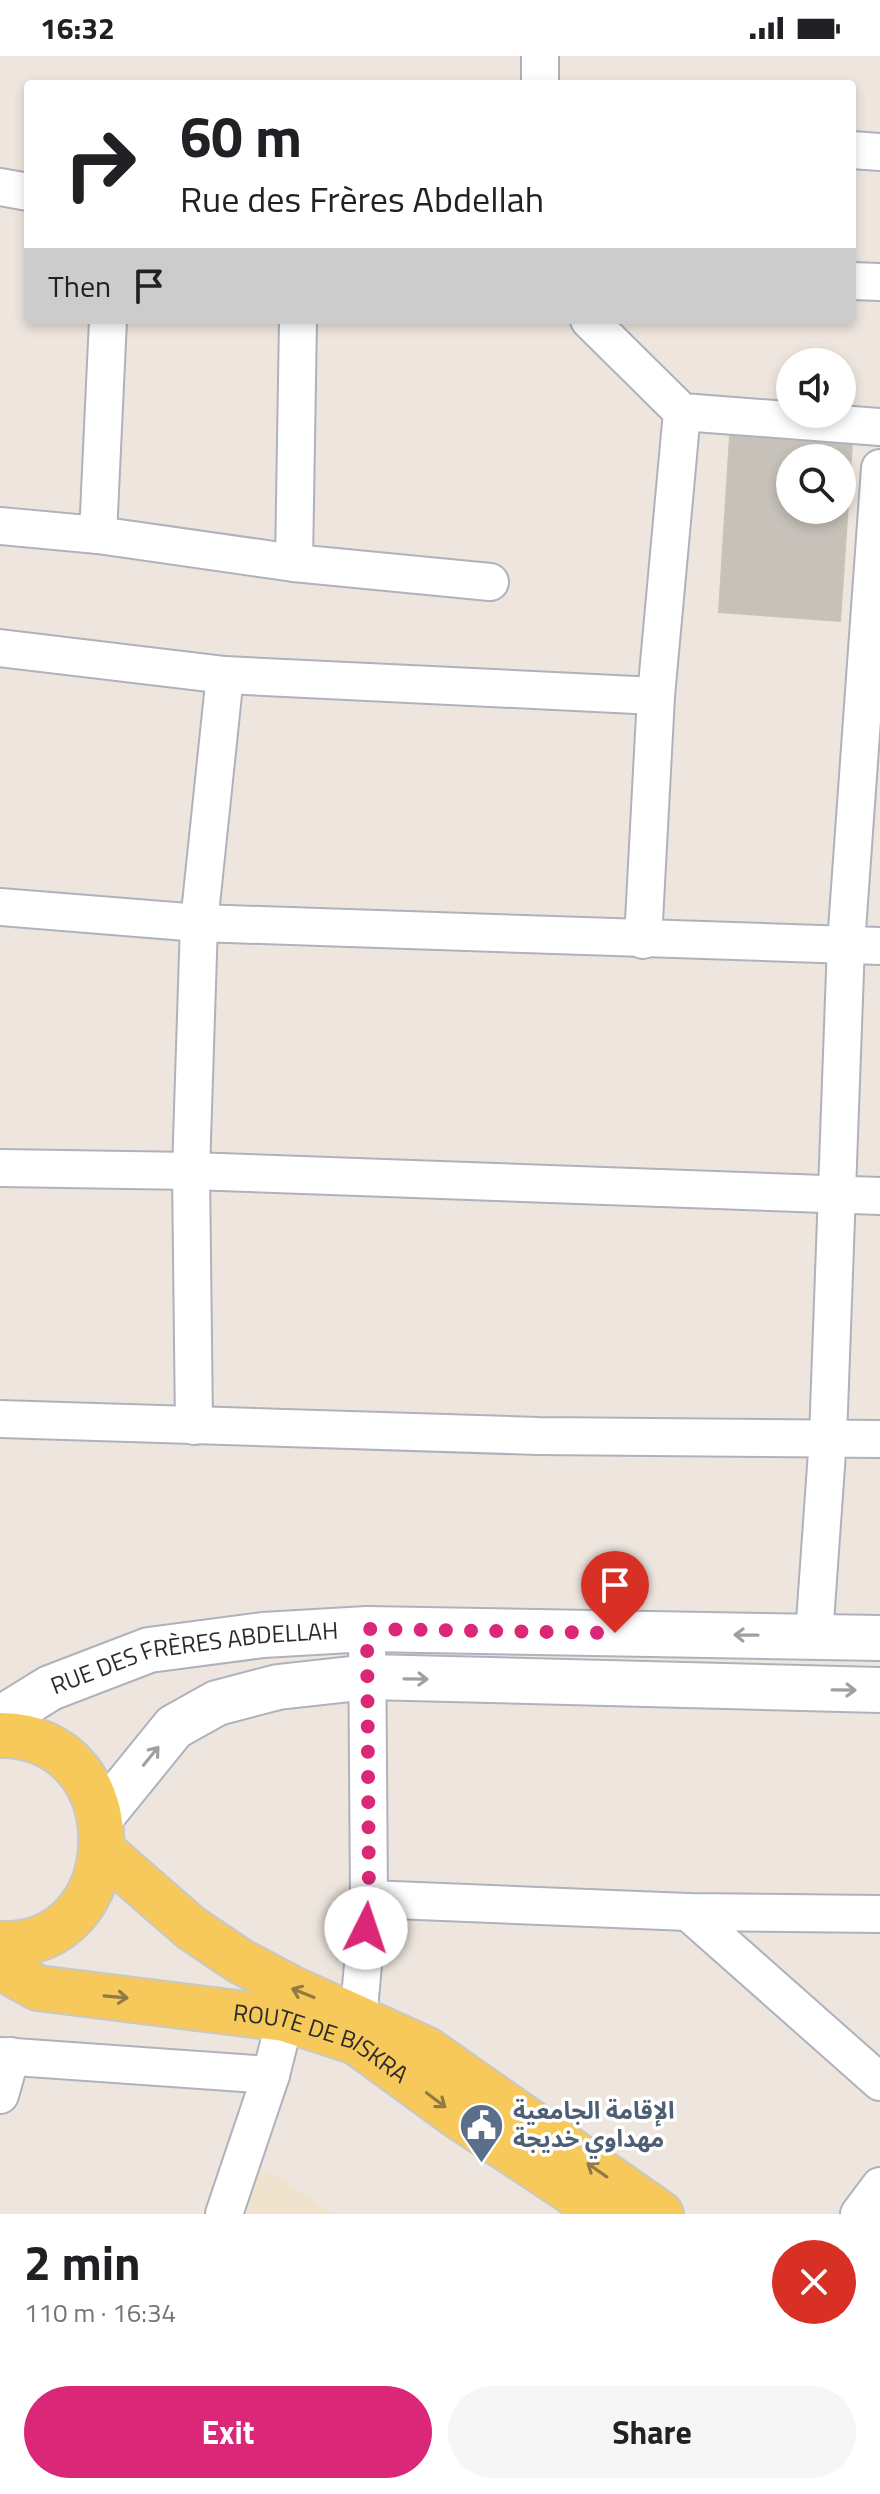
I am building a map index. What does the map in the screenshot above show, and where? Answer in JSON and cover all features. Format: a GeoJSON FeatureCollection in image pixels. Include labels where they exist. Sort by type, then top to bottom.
{"type":"FeatureCollection","features":[{"type":"Feature","properties":{"kind":"main road","name":"RUE DES FRÈRES ABDELLAH"},"geometry":{"type":"LineString","coordinates":[[0,1719],[50,1688],[149,1650],[263,1635],[367,1629],[880,1638]]}},
{"type":"Feature","properties":{"kind":"main road","name":"RUE DES FRÈRES ABDELLAH"},"geometry":{"type":"LineString","coordinates":[[102,1834],[174,1727],[217,1703],[278,1687],[369,1677],[880,1690]]}},
{"type":"Feature","properties":{"kind":"main road"},"geometry":{"type":"LineString","coordinates":[[0,1735],[41,1744],[69,1761],[89,1786],[102,1834],[94,1885],[74,1914],[46,1934],[13,1945],[0,1944]]}},
{"type":"Feature","properties":{"kind":"main road","name":"ROUTE DE BISKRA"},"geometry":{"type":"LineString","coordinates":[[102,1834],[191,1928],[240,1961],[291,1988],[356,2029],[459,2117],[605,2214]]}},
{"type":"Feature","properties":{"kind":"main road","name":"ROUTE DE BISKRA"},"geometry":{"type":"LineString","coordinates":[[0,1967],[38,1988],[356,2029],[426,2049],[661,2214]]}},
{"type":"Feature","properties":{"kind":"street"},"geometry":{"type":"LineString","coordinates":[[540,56],[540,80]]}},
{"type":"Feature","properties":{"kind":"street"},"geometry":{"type":"LineString","coordinates":[[856,150],[880,152]]}},
{"type":"Feature","properties":{"kind":"street"},"geometry":{"type":"LineString","coordinates":[[0,187],[24,191]]}},
{"type":"Feature","properties":{"kind":"street"},"geometry":{"type":"LineString","coordinates":[[856,281],[880,282]]}},
{"type":"Feature","properties":{"kind":"street"},"geometry":{"type":"LineString","coordinates":[[98,535],[108,324]]}},
{"type":"Feature","properties":{"kind":"street"},"geometry":{"type":"LineString","coordinates":[[294,563],[298,324]]}},
{"type":"Feature","properties":{"kind":"street"},"geometry":{"type":"LineString","coordinates":[[593,324],[682,412],[880,427]]}},
{"type":"Feature","properties":{"kind":"street"},"geometry":{"type":"LineString","coordinates":[[643,940],[656,696],[682,412]]}},
{"type":"Feature","properties":{"kind":"street"},"geometry":{"type":"LineString","coordinates":[[814,1636],[828,1438],[835,1195],[863,945],[880,468]]}},
{"type":"Feature","properties":{"kind":"street"},"geometry":{"type":"LineString","coordinates":[[0,526],[98,535],[294,563],[490,582]]}},
{"type":"Feature","properties":{"kind":"street"},"geometry":{"type":"LineString","coordinates":[[0,648],[225,675],[656,696]]}},
{"type":"Feature","properties":{"kind":"street"},"geometry":{"type":"LineString","coordinates":[[194,1426],[191,1171],[199,923],[225,675]]}},
{"type":"Feature","properties":{"kind":"street"},"geometry":{"type":"LineString","coordinates":[[0,907],[199,923],[863,945]]}},
{"type":"Feature","properties":{"kind":"street"},"geometry":{"type":"LineString","coordinates":[[0,1168],[191,1171],[880,1196]]}},
{"type":"Feature","properties":{"kind":"street"},"geometry":{"type":"LineString","coordinates":[[0,1419],[538,1436],[880,1439]]}},
{"type":"Feature","properties":{"kind":"street"},"geometry":{"type":"LineString","coordinates":[[356,2029],[369,1899],[367,1629]]}},
{"type":"Feature","properties":{"kind":"street"},"geometry":{"type":"LineString","coordinates":[[369,1899],[688,1912],[880,1914]]}},
{"type":"Feature","properties":{"kind":"street"},"geometry":{"type":"LineString","coordinates":[[688,1912],[880,2082]]}},
{"type":"Feature","properties":{"kind":"street"},"geometry":{"type":"LineString","coordinates":[[224,2214],[271,2075],[285,2019]]}},
{"type":"Feature","properties":{"kind":"street"},"geometry":{"type":"LineString","coordinates":[[0,2095],[5,2056],[271,2075]]}},
{"type":"Feature","properties":{"kind":"street"},"geometry":{"type":"LineString","coordinates":[[859,2214],[880,2186]]}},
{"type":"Feature","properties":{"kind":"shaded area"},"geometry":{"type":"Polygon","coordinates":[[[263,2172],[281,2178],[332,2214],[235,2214],[248,2175],[263,2172]]]}},
{"type":"Feature","properties":{"kind":"building"},"geometry":{"type":"Polygon","coordinates":[[[730,436],[852,444],[776,444],[776,524],[847,524],[840,621],[719,612],[730,436]]]}},
{"type":"Feature","properties":{"kind":"place","name":"الإقامة الجامعية مهداوي خديجة"},"geometry":{"type":"Point","coordinates":[482,2164]}},
{"type":"Feature","properties":{"kind":"route"},"geometry":{"type":"LineString","coordinates":[[366,1928],[369,1899],[367,1629],[615,1633]]}}]}
